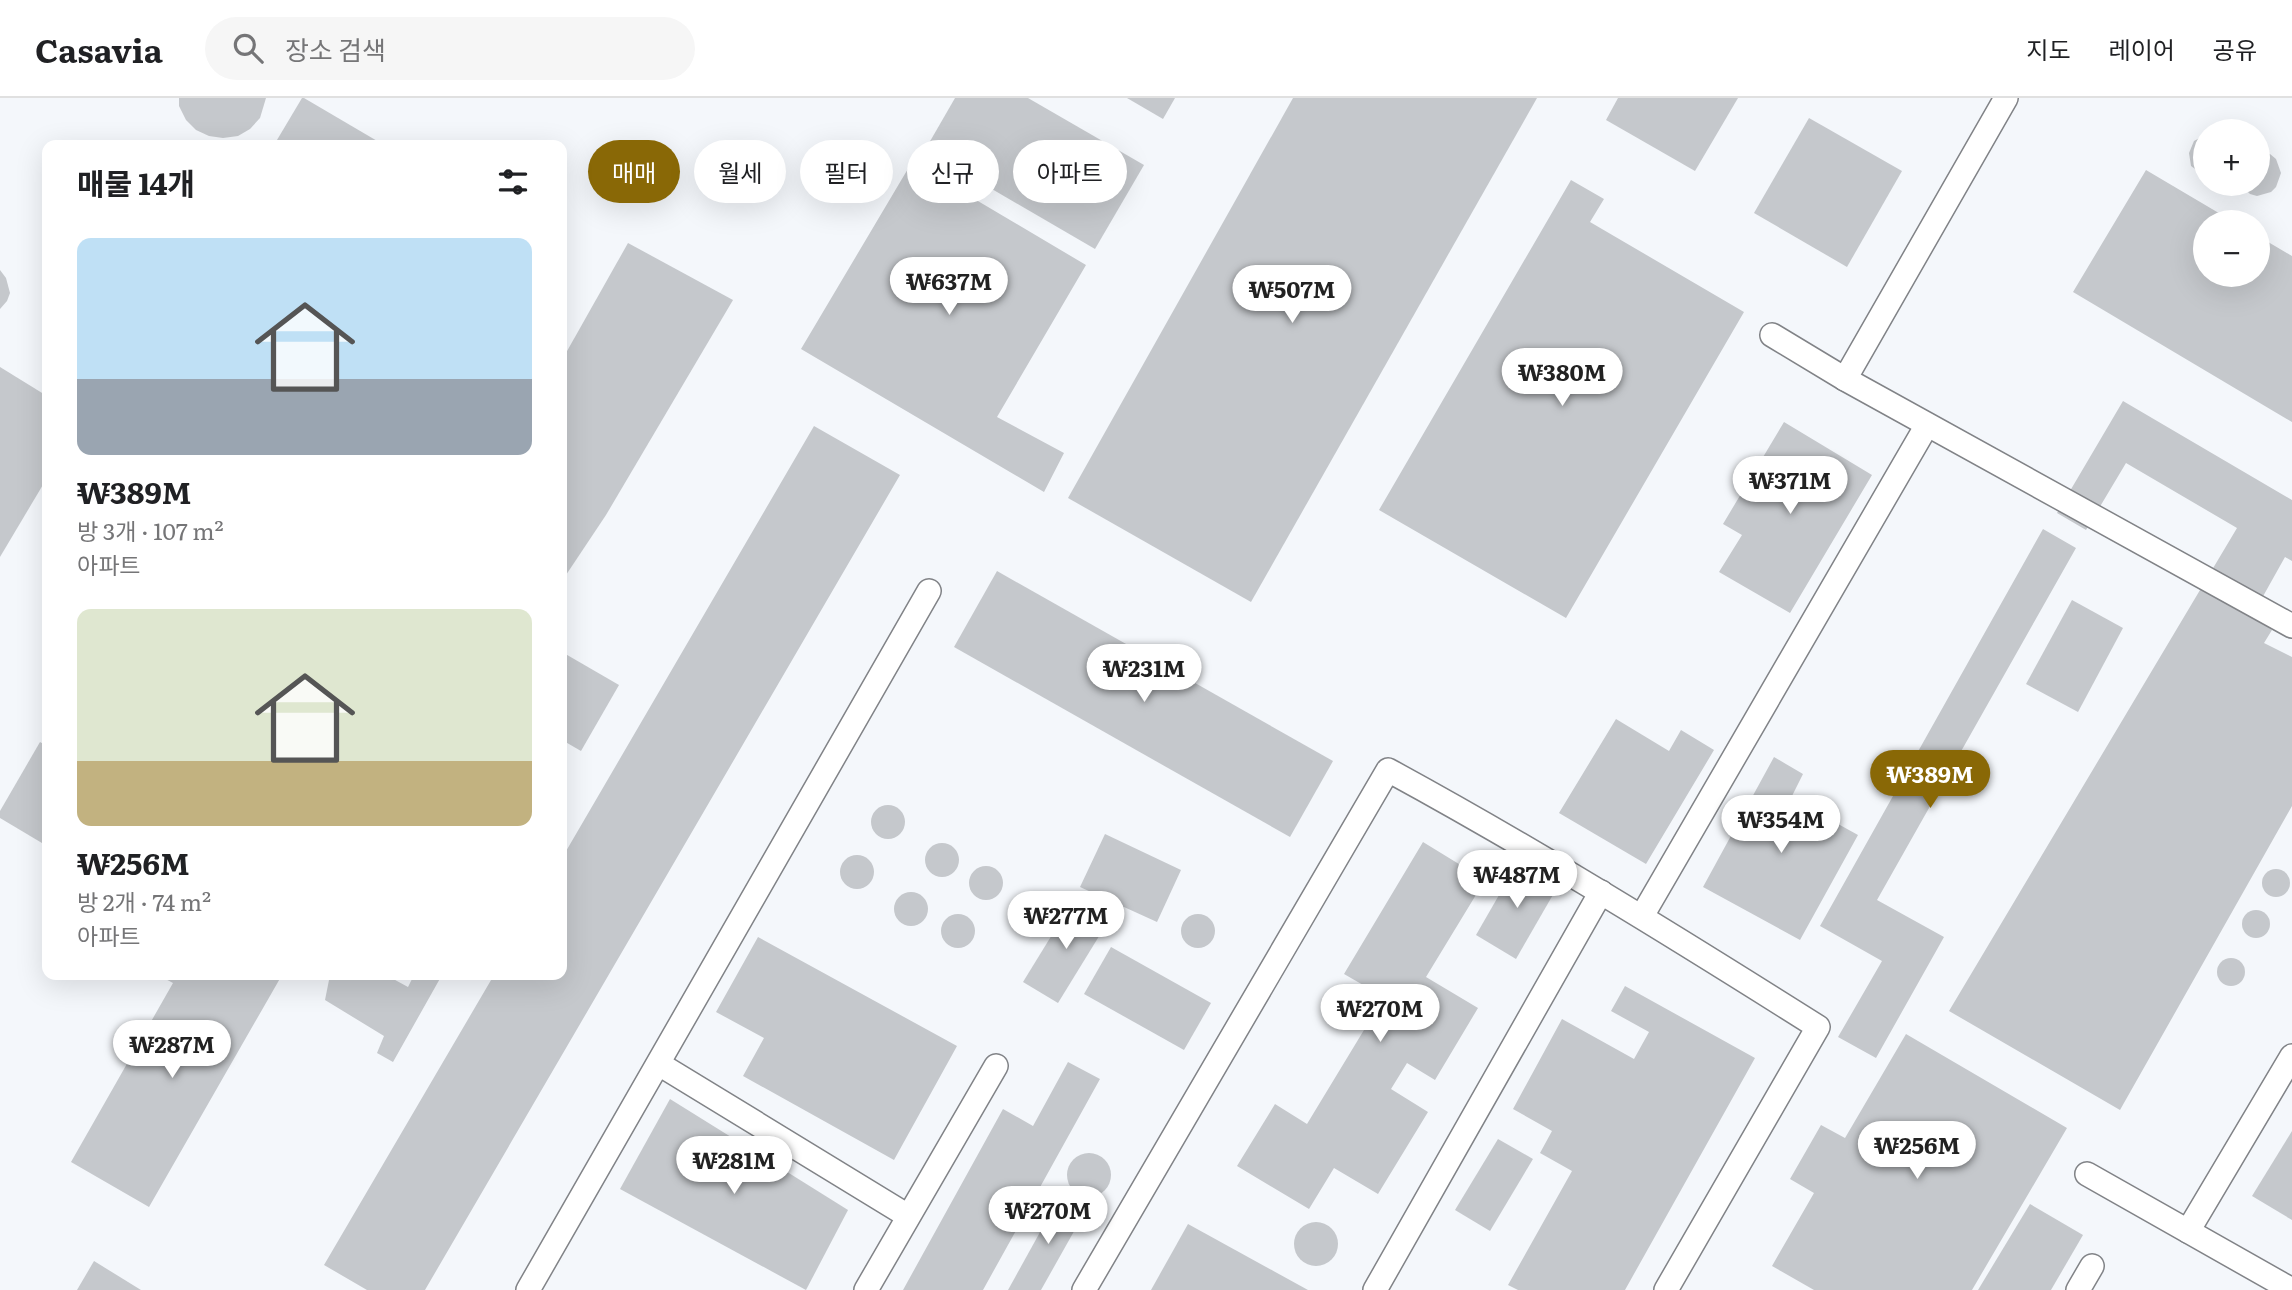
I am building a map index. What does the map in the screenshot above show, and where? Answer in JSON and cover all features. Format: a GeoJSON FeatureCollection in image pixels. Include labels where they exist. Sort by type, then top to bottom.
{"type":"FeatureCollection","features":[{"type":"Feature","properties":{"kind":"lane"},"geometry":{"type":"LineString","coordinates":[[1845,379],[2006,98]]}},
{"type":"Feature","properties":{"kind":"lane"},"geometry":{"type":"LineString","coordinates":[[1772,335],[1927,425],[2292,626]]}},
{"type":"Feature","properties":{"kind":"lane"},"geometry":{"type":"LineString","coordinates":[[1642,916],[1927,425]]}},
{"type":"Feature","properties":{"kind":"lane"},"geometry":{"type":"LineString","coordinates":[[528,1290],[929,591]]}},
{"type":"Feature","properties":{"kind":"lane"},"geometry":{"type":"LineString","coordinates":[[1084,1290],[1388,771],[1454,806],[1642,916],[1818,1027],[1666,1290]]}},
{"type":"Feature","properties":{"kind":"lane"},"geometry":{"type":"LineString","coordinates":[[1375,1290],[1601,892]]}},
{"type":"Feature","properties":{"kind":"lane"},"geometry":{"type":"LineString","coordinates":[[2188,1231],[2292,1056]]}},
{"type":"Feature","properties":{"kind":"lane"},"geometry":{"type":"LineString","coordinates":[[659,1064],[908,1216]]}},
{"type":"Feature","properties":{"kind":"lane"},"geometry":{"type":"LineString","coordinates":[[866,1290],[996,1066]]}},
{"type":"Feature","properties":{"kind":"lane"},"geometry":{"type":"LineString","coordinates":[[2087,1174],[2292,1290]]}},
{"type":"Feature","properties":{"kind":"lane"},"geometry":{"type":"LineString","coordinates":[[2078,1290],[2092,1266]]}},
{"type":"Feature","properties":{"kind":"building"},"geometry":{"type":"Polygon","coordinates":[[[179,98],[266,98],[260,118],[250,129],[238,136],[223,138],[196,130],[186,120],[179,106],[179,98]]]}},
{"type":"Feature","properties":{"kind":"building"},"geometry":{"type":"Polygon","coordinates":[[[304,98],[375,140],[277,140],[304,98]]]}},
{"type":"Feature","properties":{"kind":"building"},"geometry":{"type":"Polygon","coordinates":[[[955,98],[1028,98],[1101,140],[1013,140],[1013,201],[999,193],[999,140],[931,140],[955,98]]]}},
{"type":"Feature","properties":{"kind":"building"},"geometry":{"type":"Polygon","coordinates":[[[1127,98],[1175,98],[1163,119],[1127,98]]]}},
{"type":"Feature","properties":{"kind":"building"},"geometry":{"type":"Polygon","coordinates":[[[1293,98],[1537,98],[1251,602],[1068,498],[1293,98]]]}},
{"type":"Feature","properties":{"kind":"building"},"geometry":{"type":"Polygon","coordinates":[[[1618,98],[1738,98],[1695,171],[1606,120],[1618,98]]]}},
{"type":"Feature","properties":{"kind":"building"},"geometry":{"type":"Polygon","coordinates":[[[1809,118],[1902,171],[1847,267],[1754,213],[1809,118]]]}},
{"type":"Feature","properties":{"kind":"building"},"geometry":{"type":"Polygon","coordinates":[[[2193,143],[2193,167],[2191,166],[2189,153],[2193,143]]]}},
{"type":"Feature","properties":{"kind":"building"},"geometry":{"type":"Polygon","coordinates":[[[2270,154],[2276,159],[2281,173],[2271,192],[2270,154]]]}},
{"type":"Feature","properties":{"kind":"building"},"geometry":{"type":"Polygon","coordinates":[[[1127,155],[1144,165],[1127,194],[1127,155]]]}},
{"type":"Feature","properties":{"kind":"building"},"geometry":{"type":"Polygon","coordinates":[[[907,170],[907,203],[981,203],[1086,265],[997,417],[1064,453],[1044,492],[801,349],[888,203],[893,203],[893,194],[907,170]]]}},
{"type":"Feature","properties":{"kind":"building"},"geometry":{"type":"Polygon","coordinates":[[[2146,170],[2214,210],[2193,210],[2193,287],[2270,287],[2270,243],[2292,256],[2292,422],[2073,292],[2146,170]]]}},
{"type":"Feature","properties":{"kind":"building"},"geometry":{"type":"Polygon","coordinates":[[[1571,180],[1604,199],[1590,222],[1744,312],[1566,618],[1379,510],[1571,180]]]}},
{"type":"Feature","properties":{"kind":"building"},"geometry":{"type":"Polygon","coordinates":[[[1016,203],[1122,203],[1095,249],[1016,203]]]}},
{"type":"Feature","properties":{"kind":"building"},"geometry":{"type":"Polygon","coordinates":[[[628,243],[733,300],[606,515],[567,574],[567,351],[628,243]]]}},
{"type":"Feature","properties":{"kind":"building"},"geometry":{"type":"Polygon","coordinates":[[[0,270],[6,278],[10,293],[0,309],[0,270]]]}},
{"type":"Feature","properties":{"kind":"building"},"geometry":{"type":"Polygon","coordinates":[[[0,367],[42,393],[42,486],[0,557],[0,367]]]}},
{"type":"Feature","properties":{"kind":"building"},"geometry":{"type":"Polygon","coordinates":[[[2123,401],[2292,500],[2292,561],[2285,557],[2252,616],[2272,630],[2264,643],[2292,657],[2292,806],[2120,1110],[1949,1011],[2237,528],[2126,463],[2086,530],[2057,513],[2123,401]]]}},
{"type":"Feature","properties":{"kind":"building"},"geometry":{"type":"Polygon","coordinates":[[[1784,422],[1872,475],[1790,613],[1719,572],[1742,535],[1723,524],[1784,422]]]}},
{"type":"Feature","properties":{"kind":"building"},"geometry":{"type":"Polygon","coordinates":[[[814,426],[900,475],[425,1290],[367,1290],[324,1265],[491,980],[567,980],[567,849],[814,426]]]}},
{"type":"Feature","properties":{"kind":"building"},"geometry":{"type":"Polygon","coordinates":[[[2043,529],[2076,548],[1877,900],[1944,937],[1876,1058],[1838,1037],[1882,961],[1820,926],[2043,529]]]}},
{"type":"Feature","properties":{"kind":"building"},"geometry":{"type":"Polygon","coordinates":[[[997,571],[1333,761],[1290,837],[954,647],[997,571]]]}},
{"type":"Feature","properties":{"kind":"building"},"geometry":{"type":"Polygon","coordinates":[[[2072,600],[2123,628],[2078,712],[2026,684],[2072,600]]]}},
{"type":"Feature","properties":{"kind":"building"},"geometry":{"type":"Polygon","coordinates":[[[567,655],[619,685],[581,751],[567,743],[567,655]]]}},
{"type":"Feature","properties":{"kind":"building"},"geometry":{"type":"Polygon","coordinates":[[[1616,719],[1669,751],[1681,730],[1714,750],[1646,864],[1559,813],[1616,719]]]}},
{"type":"Feature","properties":{"kind":"building"},"geometry":{"type":"Polygon","coordinates":[[[40,742],[42,743],[42,843],[0,818],[0,811],[40,742]]]}},
{"type":"Feature","properties":{"kind":"building"},"geometry":{"type":"Polygon","coordinates":[[[1774,757],[1803,774],[1791,798],[1858,835],[1800,940],[1703,887],[1774,757]]]}},
{"type":"Feature","properties":{"kind":"building"},"geometry":{"type":"Polygon","coordinates":[[[888,805],[900,810],[905,822],[900,834],[888,839],[876,834],[871,822],[876,810],[888,805]]]}},
{"type":"Feature","properties":{"kind":"building"},"geometry":{"type":"Polygon","coordinates":[[[1105,834],[1181,870],[1157,922],[1080,887],[1105,834]]]}},
{"type":"Feature","properties":{"kind":"building"},"geometry":{"type":"Polygon","coordinates":[[[1423,842],[1485,880],[1426,977],[1478,1008],[1435,1080],[1407,1063],[1391,1089],[1428,1112],[1378,1194],[1334,1168],[1309,1209],[1237,1166],[1275,1104],[1307,1124],[1384,997],[1344,974],[1423,842]]]}},
{"type":"Feature","properties":{"kind":"building"},"geometry":{"type":"Polygon","coordinates":[[[942,843],[954,848],[959,860],[954,872],[942,877],[930,872],[925,860],[930,848],[942,843]]]}},
{"type":"Feature","properties":{"kind":"building"},"geometry":{"type":"Polygon","coordinates":[[[857,855],[869,860],[874,872],[869,884],[857,889],[845,884],[840,872],[845,860],[857,855]]]}},
{"type":"Feature","properties":{"kind":"building"},"geometry":{"type":"Polygon","coordinates":[[[1518,862],[1558,886],[1516,959],[1476,935],[1518,862]]]}},
{"type":"Feature","properties":{"kind":"building"},"geometry":{"type":"Polygon","coordinates":[[[986,866],[998,871],[1003,883],[998,895],[986,900],[974,895],[969,883],[974,871],[986,866]]]}},
{"type":"Feature","properties":{"kind":"building"},"geometry":{"type":"Polygon","coordinates":[[[2276,869],[2286,873],[2290,883],[2286,893],[2276,897],[2266,893],[2262,883],[2266,873],[2276,869]]]}},
{"type":"Feature","properties":{"kind":"building"},"geometry":{"type":"Polygon","coordinates":[[[911,892],[923,897],[928,909],[923,921],[911,926],[899,921],[894,909],[899,897],[911,892]]]}},
{"type":"Feature","properties":{"kind":"building"},"geometry":{"type":"Polygon","coordinates":[[[1074,899],[1109,920],[1058,1003],[1023,982],[1074,899]]]}},
{"type":"Feature","properties":{"kind":"building"},"geometry":{"type":"Polygon","coordinates":[[[2256,910],[2266,914],[2270,924],[2266,934],[2256,938],[2246,934],[2242,924],[2246,914],[2256,910]]]}},
{"type":"Feature","properties":{"kind":"building"},"geometry":{"type":"Polygon","coordinates":[[[958,914],[970,919],[975,931],[970,943],[958,948],[946,943],[941,931],[946,919],[958,914]]]}},
{"type":"Feature","properties":{"kind":"building"},"geometry":{"type":"Polygon","coordinates":[[[1198,914],[1210,919],[1215,931],[1210,943],[1198,948],[1186,943],[1181,931],[1186,919],[1198,914]]]}},
{"type":"Feature","properties":{"kind":"building"},"geometry":{"type":"Polygon","coordinates":[[[758,937],[957,1046],[894,1160],[743,1076],[764,1038],[716,1012],[758,937]]]}},
{"type":"Feature","properties":{"kind":"building"},"geometry":{"type":"Polygon","coordinates":[[[1111,947],[1211,1003],[1184,1050],[1084,994],[1111,947]]]}},
{"type":"Feature","properties":{"kind":"building"},"geometry":{"type":"Polygon","coordinates":[[[2231,958],[2241,962],[2245,972],[2241,982],[2231,986],[2221,982],[2217,972],[2221,962],[2231,958]]]}},
{"type":"Feature","properties":{"kind":"building"},"geometry":{"type":"Polygon","coordinates":[[[167,980],[279,980],[149,1207],[71,1162],[173,983],[167,980]]]}},
{"type":"Feature","properties":{"kind":"building"},"geometry":{"type":"Polygon","coordinates":[[[329,980],[395,980],[408,987],[412,980],[439,980],[393,1062],[377,1053],[384,1036],[325,1000],[329,980]]]}},
{"type":"Feature","properties":{"kind":"building"},"geometry":{"type":"Polygon","coordinates":[[[1625,986],[1755,1058],[1625,1290],[1518,1290],[1508,1285],[1572,1171],[1540,1153],[1552,1131],[1513,1109],[1562,1019],[1634,1059],[1649,1032],[1611,1011],[1625,986]]]}},
{"type":"Feature","properties":{"kind":"building"},"geometry":{"type":"Polygon","coordinates":[[[1906,1034],[2067,1128],[1972,1290],[1814,1290],[1772,1266],[1814,1193],[1790,1179],[1821,1125],[1845,1138],[1906,1034]]]}},
{"type":"Feature","properties":{"kind":"building"},"geometry":{"type":"Polygon","coordinates":[[[1068,1062],[1100,1079],[983,1290],[903,1290],[1003,1109],[1033,1126],[1068,1062]]]}},
{"type":"Feature","properties":{"kind":"building"},"geometry":{"type":"Polygon","coordinates":[[[670,1099],[848,1210],[806,1290],[620,1189],[670,1099]]]}},
{"type":"Feature","properties":{"kind":"building"},"geometry":{"type":"Polygon","coordinates":[[[2292,1131],[2292,1220],[2252,1196],[2292,1131]]]}},
{"type":"Feature","properties":{"kind":"building"},"geometry":{"type":"Polygon","coordinates":[[[1498,1139],[1533,1159],[1490,1231],[1455,1210],[1498,1139]]]}},
{"type":"Feature","properties":{"kind":"building"},"geometry":{"type":"Polygon","coordinates":[[[1089,1153],[1104,1160],[1111,1175],[1104,1190],[1089,1197],[1074,1190],[1067,1175],[1074,1160],[1089,1153]]]}},
{"type":"Feature","properties":{"kind":"building"},"geometry":{"type":"Polygon","coordinates":[[[1060,1196],[1086,1210],[1041,1290],[1008,1290],[1060,1196]]]}},
{"type":"Feature","properties":{"kind":"building"},"geometry":{"type":"Polygon","coordinates":[[[2030,1204],[2083,1235],[2051,1290],[1978,1290],[2030,1204]]]}},
{"type":"Feature","properties":{"kind":"building"},"geometry":{"type":"Polygon","coordinates":[[[1316,1222],[1331,1229],[1338,1244],[1331,1259],[1316,1266],[1301,1259],[1294,1244],[1301,1229],[1316,1222]]]}},
{"type":"Feature","properties":{"kind":"building"},"geometry":{"type":"Polygon","coordinates":[[[1188,1224],[1308,1290],[1151,1290],[1188,1224]]]}},
{"type":"Feature","properties":{"kind":"building"},"geometry":{"type":"Polygon","coordinates":[[[94,1261],[141,1290],[77,1290],[94,1261]]]}}]}
